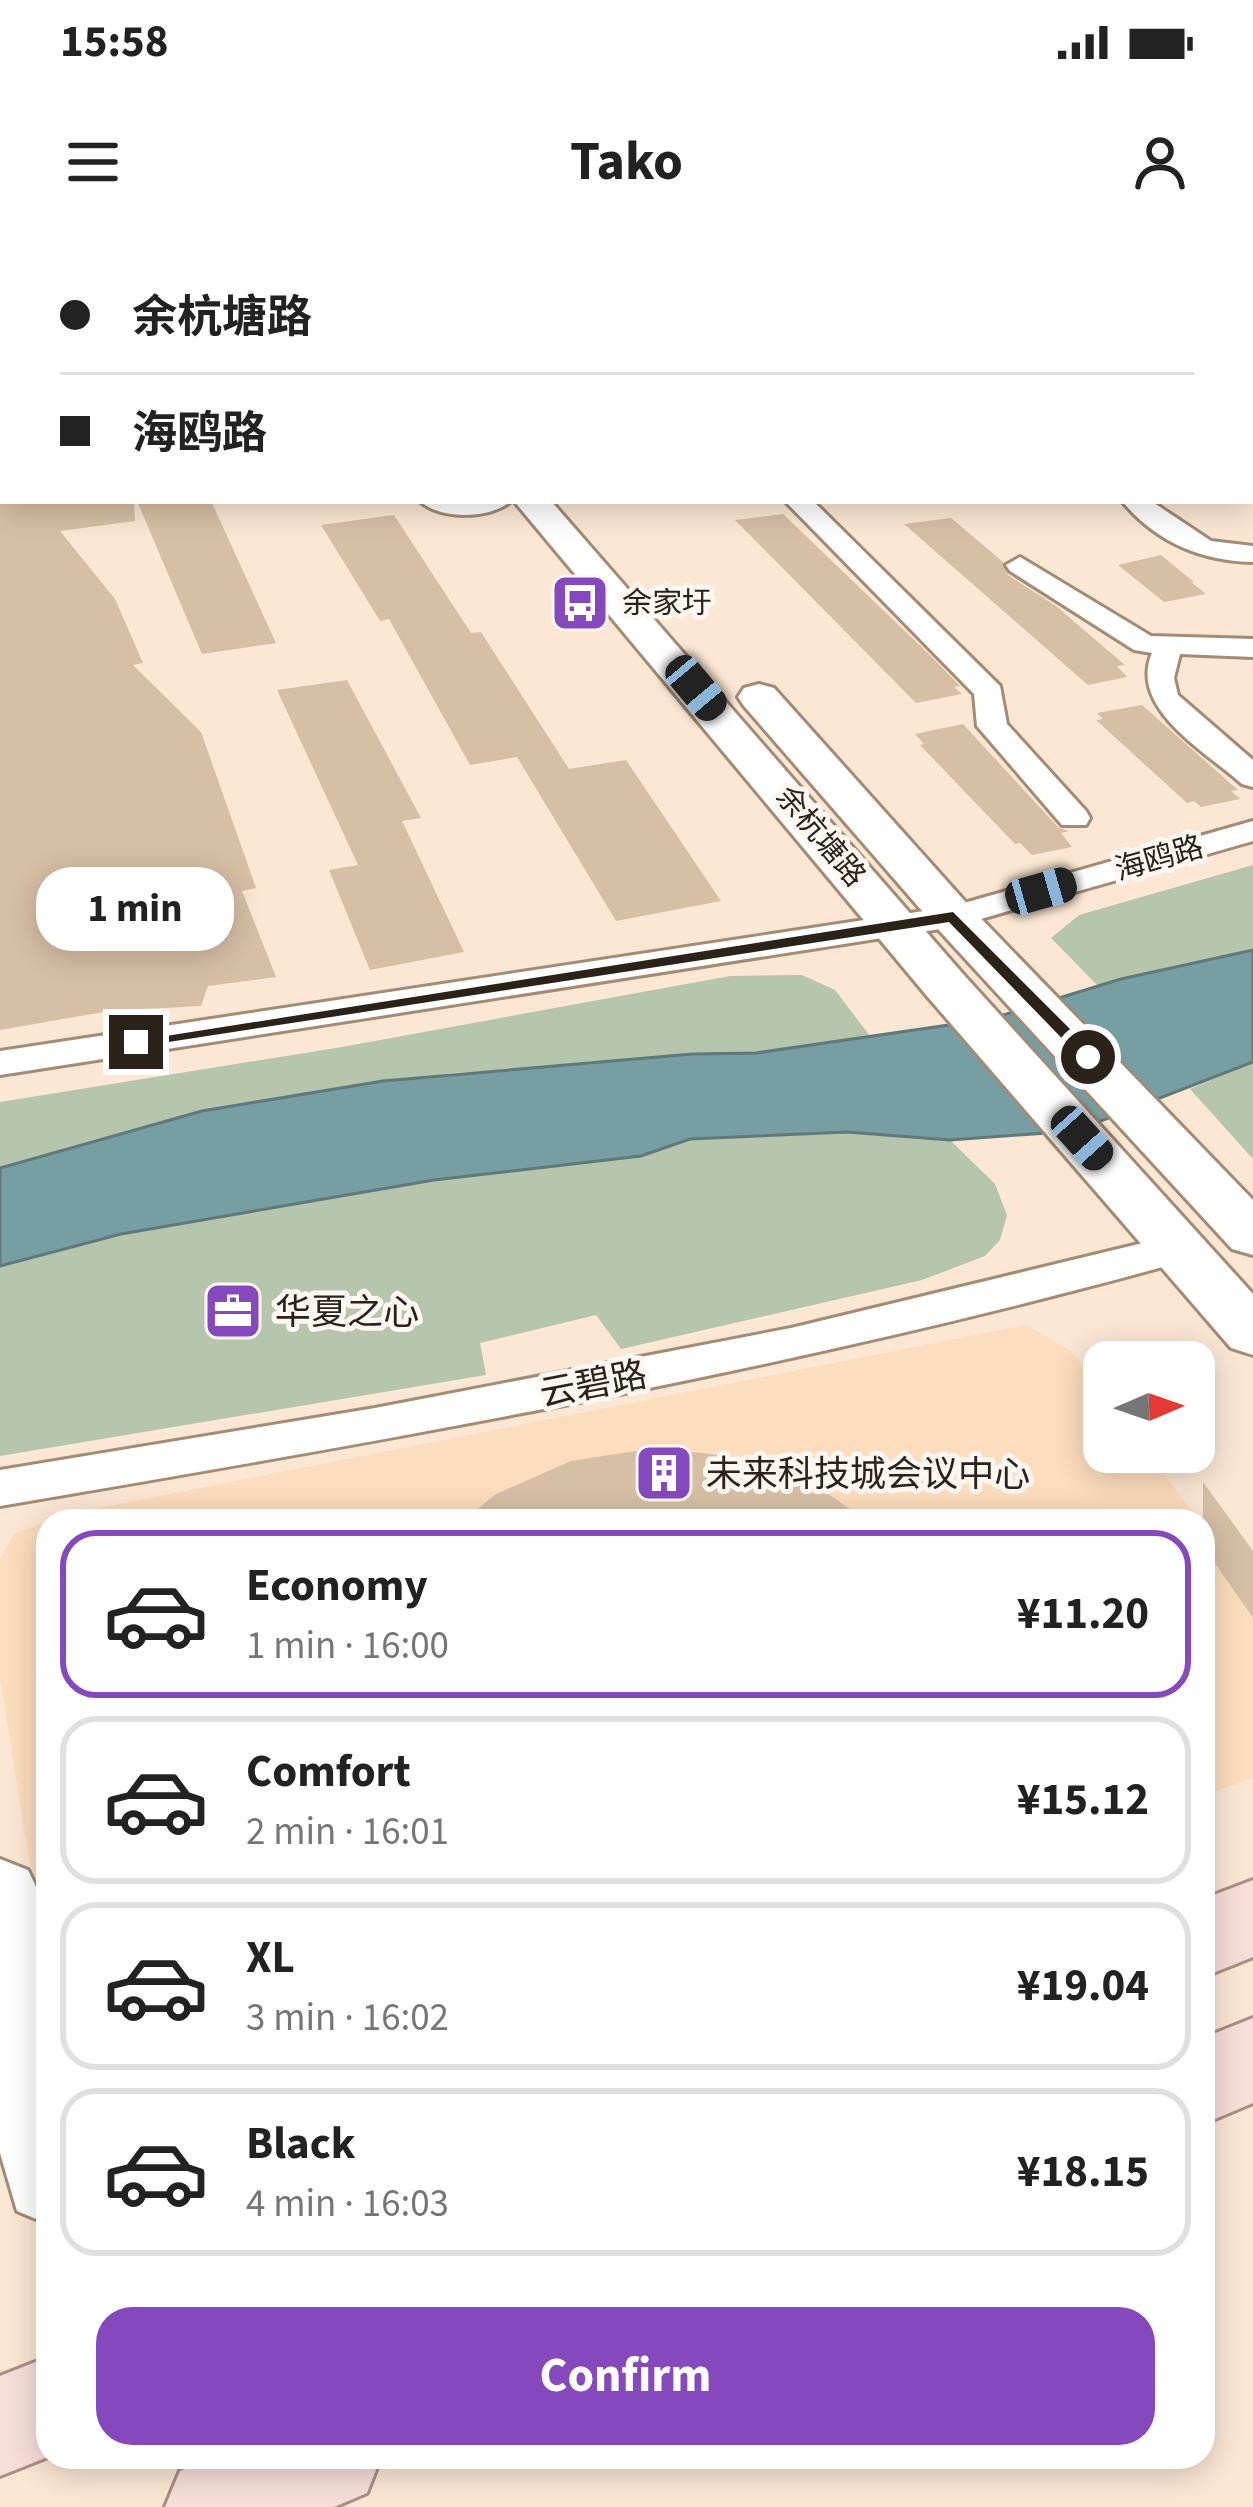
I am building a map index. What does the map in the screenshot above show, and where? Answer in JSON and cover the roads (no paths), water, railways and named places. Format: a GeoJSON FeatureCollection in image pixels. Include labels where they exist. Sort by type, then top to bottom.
{"type":"FeatureCollection","features":[{"type":"Feature","properties":{"kind":"main road","name":"余杭塘路"},"geometry":{"type":"LineString","coordinates":[[535,504],[696,648],[1031,995],[1253,1235]]}},
{"type":"Feature","properties":{"kind":"main road"},"geometry":{"type":"LineString","coordinates":[[553,504],[650,613],[696,648]]}},
{"type":"Feature","properties":{"kind":"main road"},"geometry":{"type":"LineString","coordinates":[[563,504],[696,648]]}},
{"type":"Feature","properties":{"kind":"main road","name":"余杭塘路"},"geometry":{"type":"LineString","coordinates":[[696,648],[945,985],[1253,1333]]}},
{"type":"Feature","properties":{"kind":"main road"},"geometry":{"type":"LineString","coordinates":[[0,1895],[36,2109]]}},
{"type":"Feature","properties":{"kind":"main road"},"geometry":{"type":"LineString","coordinates":[[1215,1933],[1253,1918]]}},
{"type":"Feature","properties":{"kind":"main road"},"geometry":{"type":"LineString","coordinates":[[1215,2076],[1253,2060]]}},
{"type":"Feature","properties":{"kind":"main road"},"geometry":{"type":"LineString","coordinates":[[0,2426],[36,2412]]}},
{"type":"Feature","properties":{"kind":"main road"},"geometry":{"type":"LineString","coordinates":[[215,2507],[304,2469]]}},
{"type":"Feature","properties":{"kind":"street"},"geometry":{"type":"LineString","coordinates":[[440,504],[450,508],[477,504]]}},
{"type":"Feature","properties":{"kind":"street"},"geometry":{"type":"LineString","coordinates":[[802,504],[989,692],[992,726],[1074,818]]}},
{"type":"Feature","properties":{"kind":"street"},"geometry":{"type":"LineString","coordinates":[[1140,504],[1192,547],[1253,554]]}},
{"type":"Feature","properties":{"kind":"street"},"geometry":{"type":"LineString","coordinates":[[1020,566],[1144,644],[1253,648]]}},
{"type":"Feature","properties":{"kind":"street"},"geometry":{"type":"LineString","coordinates":[[1170,645],[1158,670],[1165,699],[1253,777]]}},
{"type":"Feature","properties":{"kind":"street","name":"海鸥路"},"geometry":{"type":"LineString","coordinates":[[0,1063],[953,917],[1253,831]]}},
{"type":"Feature","properties":{"kind":"street","name":"云碧路"},"geometry":{"type":"LineString","coordinates":[[0,1488],[375,1425],[791,1344],[1180,1248]]}},
{"type":"Feature","properties":{"kind":"water"},"geometry":{"type":"Polygon","coordinates":[[[1253,950],[1253,1062],[1075,1131],[950,1140],[847,1132],[690,1139],[641,1156],[434,1180],[121,1234],[0,1266],[0,1168],[202,1111],[383,1081],[692,1054],[756,1053],[990,1019],[1121,979],[1253,950]]]}},
{"type":"Feature","properties":{"kind":"place","name":"余家圩"},"geometry":{"type":"Point","coordinates":[580,603]}},
{"type":"Feature","properties":{"kind":"place","name":"华夏之心"},"geometry":{"type":"Point","coordinates":[233,1311]}},
{"type":"Feature","properties":{"kind":"place","name":"未来科技城会议中心"},"geometry":{"type":"Point","coordinates":[664,1473]}}]}
